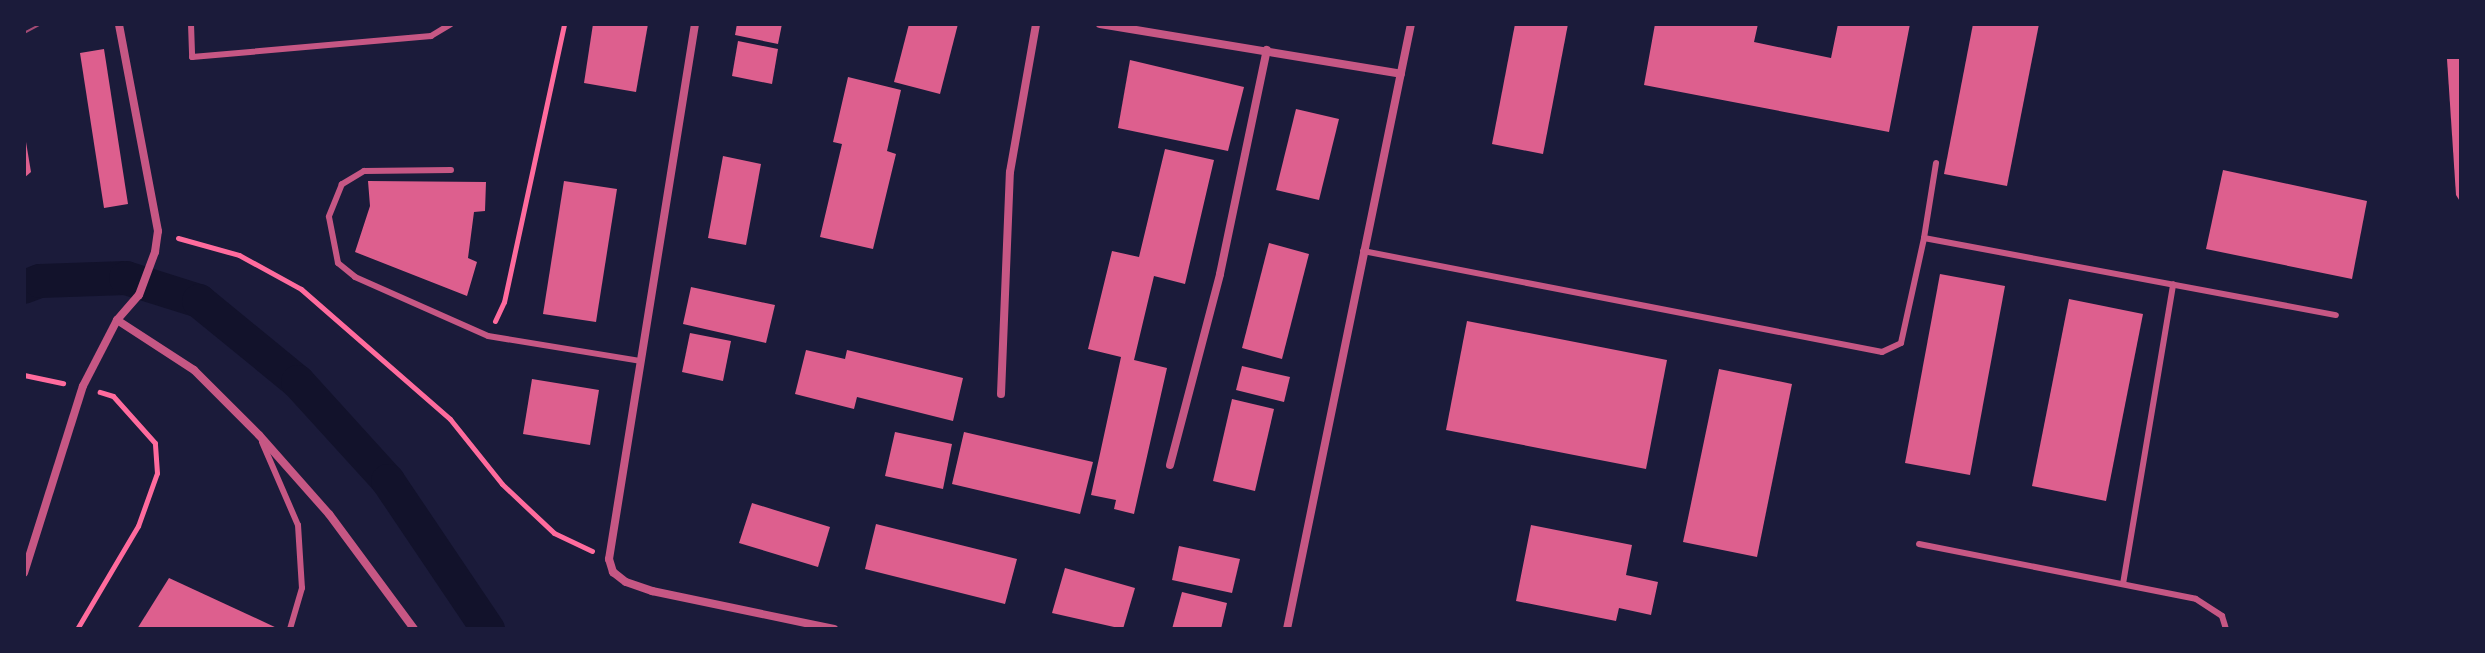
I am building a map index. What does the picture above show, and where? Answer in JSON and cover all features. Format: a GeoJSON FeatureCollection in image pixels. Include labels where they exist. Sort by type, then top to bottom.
{"type":"FeatureCollection","features":[{"type":"Feature","properties":{"kind":"street"},"geometry":{"type":"LineString","coordinates":[[24,573],[83,386],[117,320],[139,295],[155,252],[158,231],[119,24]]}},
{"type":"Feature","properties":{"kind":"street"},"geometry":{"type":"LineString","coordinates":[[695,24],[609,559],[613,572],[652,591],[834,629]]}},
{"type":"Feature","properties":{"kind":"street"},"geometry":{"type":"LineString","coordinates":[[1001,394],[1010,172],[1036,24]]}},
{"type":"Feature","properties":{"kind":"street"},"geometry":{"type":"LineString","coordinates":[[1100,24],[1401,74]]}},
{"type":"Feature","properties":{"kind":"street"},"geometry":{"type":"LineString","coordinates":[[1287,629],[1411,24]]}},
{"type":"Feature","properties":{"kind":"street"},"geometry":{"type":"LineString","coordinates":[[1170,465],[1223,259],[1267,50]]}},
{"type":"Feature","properties":{"kind":"street"},"geometry":{"type":"LineString","coordinates":[[117,320],[194,370],[259,435],[329,514],[414,629]]}},
{"type":"Feature","properties":{"kind":"lane"},"geometry":{"type":"LineString","coordinates":[[191,24],[192,57],[431,36],[451,24]]}},
{"type":"Feature","properties":{"kind":"lane"},"geometry":{"type":"LineString","coordinates":[[1363,251],[1882,352],[1901,343],[1924,238],[1936,163]]}},
{"type":"Feature","properties":{"kind":"lane"},"geometry":{"type":"LineString","coordinates":[[451,170],[364,171],[342,184],[329,217],[338,263],[355,277],[488,336],[640,361]]}},
{"type":"Feature","properties":{"kind":"lane"},"geometry":{"type":"LineString","coordinates":[[1924,238],[2336,315]]}},
{"type":"Feature","properties":{"kind":"lane"},"geometry":{"type":"LineString","coordinates":[[2123,584],[2173,284]]}},
{"type":"Feature","properties":{"kind":"lane"},"geometry":{"type":"LineString","coordinates":[[259,435],[298,525],[302,588],[290,629]]}},
{"type":"Feature","properties":{"kind":"lane"},"geometry":{"type":"LineString","coordinates":[[1919,544],[2196,599],[2222,616],[2226,629]]}},
{"type":"Feature","properties":{"kind":"path"},"geometry":{"type":"LineString","coordinates":[[488,336],[504,302],[564,24]]}},
{"type":"Feature","properties":{"kind":"path"},"geometry":{"type":"LineString","coordinates":[[158,231],[239,255],[301,289],[450,419],[502,484],[554,533],[609,559]]}},
{"type":"Feature","properties":{"kind":"path"},"geometry":{"type":"LineString","coordinates":[[77,629],[138,526],[157,473],[155,443],[113,396]]}},
{"type":"Feature","properties":{"kind":"building"},"geometry":{"type":"Polygon","coordinates":[[[593,24],[648,24],[636,92],[584,83],[593,24]]]}},
{"type":"Feature","properties":{"kind":"building"},"geometry":{"type":"Polygon","coordinates":[[[737,24],[782,24],[778,44],[735,35],[737,24]]]}},
{"type":"Feature","properties":{"kind":"building"},"geometry":{"type":"Polygon","coordinates":[[[909,24],[958,24],[940,94],[894,82],[909,24]]]}},
{"type":"Feature","properties":{"kind":"building"},"geometry":{"type":"Polygon","coordinates":[[[1515,24],[1568,24],[1543,154],[1492,144],[1515,24]]]}},
{"type":"Feature","properties":{"kind":"building"},"geometry":{"type":"Polygon","coordinates":[[[1655,24],[1758,24],[1754,42],[1831,58],[1838,24],[1910,24],[1889,132],[1644,85],[1655,24]]]}},
{"type":"Feature","properties":{"kind":"building"},"geometry":{"type":"Polygon","coordinates":[[[1973,24],[2039,24],[2007,186],[1944,174],[1973,24]]]}},
{"type":"Feature","properties":{"kind":"building"},"geometry":{"type":"Polygon","coordinates":[[[738,41],[778,49],[772,84],[732,76],[738,41]]]}},
{"type":"Feature","properties":{"kind":"building"},"geometry":{"type":"Polygon","coordinates":[[[104,49],[128,204],[104,208],[80,53],[104,49]]]}},
{"type":"Feature","properties":{"kind":"building"},"geometry":{"type":"Polygon","coordinates":[[[2447,59],[2461,59],[2461,203],[2456,195],[2447,59]]]}},
{"type":"Feature","properties":{"kind":"building"},"geometry":{"type":"Polygon","coordinates":[[[1130,60],[1244,87],[1228,151],[1118,128],[1130,60]]]}},
{"type":"Feature","properties":{"kind":"building"},"geometry":{"type":"Polygon","coordinates":[[[848,77],[901,90],[887,151],[896,154],[873,249],[820,237],[842,144],[833,142],[848,77]]]}},
{"type":"Feature","properties":{"kind":"building"},"geometry":{"type":"Polygon","coordinates":[[[1296,109],[1339,119],[1319,200],[1276,190],[1296,109]]]}},
{"type":"Feature","properties":{"kind":"building"},"geometry":{"type":"Polygon","coordinates":[[[24,130],[31,172],[24,178],[24,130]]]}},
{"type":"Feature","properties":{"kind":"building"},"geometry":{"type":"Polygon","coordinates":[[[1165,149],[1214,160],[1185,284],[1154,276],[1134,360],[1167,368],[1134,514],[1114,509],[1116,500],[1091,495],[1121,357],[1088,349],[1112,251],[1139,257],[1165,149]]]}},
{"type":"Feature","properties":{"kind":"building"},"geometry":{"type":"Polygon","coordinates":[[[723,156],[761,164],[746,245],[708,238],[723,156]]]}},
{"type":"Feature","properties":{"kind":"building"},"geometry":{"type":"Polygon","coordinates":[[[2223,170],[2367,201],[2352,279],[2206,249],[2223,170]]]}},
{"type":"Feature","properties":{"kind":"building"},"geometry":{"type":"Polygon","coordinates":[[[368,181],[486,182],[485,211],[474,212],[468,258],[477,262],[467,296],[355,252],[370,206],[368,181]]]}},
{"type":"Feature","properties":{"kind":"building"},"geometry":{"type":"Polygon","coordinates":[[[564,181],[617,189],[596,322],[543,314],[564,181]]]}},
{"type":"Feature","properties":{"kind":"building"},"geometry":{"type":"Polygon","coordinates":[[[1269,243],[1309,254],[1282,359],[1242,348],[1269,243]]]}},
{"type":"Feature","properties":{"kind":"building"},"geometry":{"type":"Polygon","coordinates":[[[1940,274],[2005,286],[1970,475],[1905,463],[1940,274]]]}},
{"type":"Feature","properties":{"kind":"building"},"geometry":{"type":"Polygon","coordinates":[[[691,287],[775,305],[766,343],[683,324],[691,287]]]}},
{"type":"Feature","properties":{"kind":"building"},"geometry":{"type":"Polygon","coordinates":[[[2069,299],[2143,314],[2106,501],[2032,486],[2069,299]]]}},
{"type":"Feature","properties":{"kind":"building"},"geometry":{"type":"Polygon","coordinates":[[[1467,321],[1667,360],[1646,469],[1446,430],[1467,321]]]}},
{"type":"Feature","properties":{"kind":"building"},"geometry":{"type":"Polygon","coordinates":[[[690,333],[731,341],[723,381],[682,372],[690,333]]]}},
{"type":"Feature","properties":{"kind":"building"},"geometry":{"type":"Polygon","coordinates":[[[806,350],[845,359],[847,350],[963,378],[953,421],[857,397],[854,409],[795,394],[806,350]]]}},
{"type":"Feature","properties":{"kind":"building"},"geometry":{"type":"Polygon","coordinates":[[[1242,366],[1290,377],[1284,402],[1236,390],[1242,366]]]}},
{"type":"Feature","properties":{"kind":"building"},"geometry":{"type":"Polygon","coordinates":[[[1719,369],[1792,384],[1757,557],[1683,542],[1719,369]]]}},
{"type":"Feature","properties":{"kind":"building"},"geometry":{"type":"Polygon","coordinates":[[[532,379],[599,390],[590,445],[523,434],[532,379]]]}},
{"type":"Feature","properties":{"kind":"building"},"geometry":{"type":"Polygon","coordinates":[[[1232,399],[1274,409],[1255,491],[1213,481],[1232,399]]]}},
{"type":"Feature","properties":{"kind":"building"},"geometry":{"type":"Polygon","coordinates":[[[895,432],[952,444],[943,489],[885,476],[895,432]]]}},
{"type":"Feature","properties":{"kind":"building"},"geometry":{"type":"Polygon","coordinates":[[[964,432],[1093,462],[1080,514],[952,484],[964,432]]]}},
{"type":"Feature","properties":{"kind":"building"},"geometry":{"type":"Polygon","coordinates":[[[752,503],[830,527],[818,567],[739,543],[752,503]]]}},
{"type":"Feature","properties":{"kind":"building"},"geometry":{"type":"Polygon","coordinates":[[[876,524],[1017,559],[1005,604],[865,569],[876,524]]]}},
{"type":"Feature","properties":{"kind":"building"},"geometry":{"type":"Polygon","coordinates":[[[1531,525],[1632,545],[1626,575],[1658,582],[1651,615],[1619,608],[1616,621],[1516,601],[1531,525]]]}},
{"type":"Feature","properties":{"kind":"building"},"geometry":{"type":"Polygon","coordinates":[[[1179,546],[1240,559],[1232,593],[1172,580],[1179,546]]]}},
{"type":"Feature","properties":{"kind":"building"},"geometry":{"type":"Polygon","coordinates":[[[1065,568],[1135,588],[1123,629],[1052,613],[1065,568]]]}},
{"type":"Feature","properties":{"kind":"building"},"geometry":{"type":"Polygon","coordinates":[[[169,578],[262,621],[279,629],[137,629],[169,578]]]}},
{"type":"Feature","properties":{"kind":"building"},"geometry":{"type":"Polygon","coordinates":[[[1182,592],[1227,603],[1221,629],[1172,629],[1182,592]]]}},
{"type":"Feature","properties":{"kind":"waterway"},"geometry":{"type":"LineString","coordinates":[[24,287],[40,281],[126,278],[199,301],[298,382],[388,481],[488,629]]}},
{"type":"Feature","properties":{"kind":"tram line"},"geometry":{"type":"LineString","coordinates":[[24,33],[41,24]]}}]}
